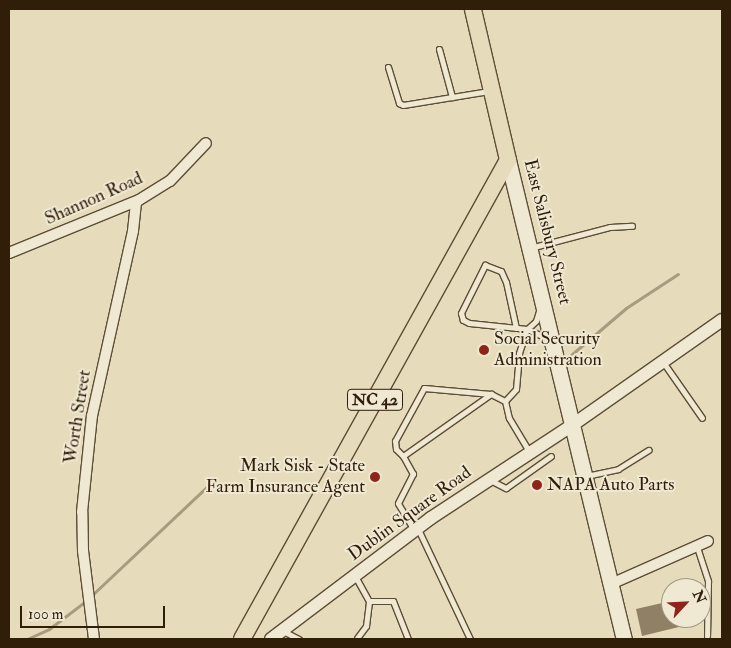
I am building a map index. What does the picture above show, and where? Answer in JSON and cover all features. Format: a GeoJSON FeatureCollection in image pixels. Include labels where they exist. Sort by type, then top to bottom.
{"type":"FeatureCollection","features":[{"type":"Feature","properties":{"kind":"main road","name":"East Salisbury Street"},"geometry":{"type":"LineString","coordinates":[[473,9],[624,639]]}},
{"type":"Feature","properties":{"kind":"main road","name":"NC 42"},"geometry":{"type":"LineString","coordinates":[[247,638],[508,160]]}},
{"type":"Feature","properties":{"kind":"street","name":"Shannon Road"},"geometry":{"type":"LineString","coordinates":[[9,253],[136,202],[170,181],[206,143]]}},
{"type":"Feature","properties":{"kind":"street","name":"Worth Street"},"geometry":{"type":"LineString","coordinates":[[94,639],[83,551],[82,512],[92,416],[133,231],[136,202]]}},
{"type":"Feature","properties":{"kind":"street","name":"Dublin Square Road"},"geometry":{"type":"LineString","coordinates":[[272,639],[416,529],[574,424],[722,320]]}},
{"type":"Feature","properties":{"kind":"street"},"geometry":{"type":"LineString","coordinates":[[611,584],[708,541]]}},
{"type":"Feature","properties":{"kind":"lane"},"geometry":{"type":"LineString","coordinates":[[439,49],[452,97]]}},
{"type":"Feature","properties":{"kind":"lane"},"geometry":{"type":"LineString","coordinates":[[388,67],[399,103],[403,105],[492,90]]}},
{"type":"Feature","properties":{"kind":"lane"},"geometry":{"type":"LineString","coordinates":[[530,248],[610,227],[632,226]]}},
{"type":"Feature","properties":{"kind":"lane"},"geometry":{"type":"LineString","coordinates":[[516,328],[506,282],[501,271],[485,265],[461,313],[463,320],[516,328],[527,329],[554,343]]}},
{"type":"Feature","properties":{"kind":"lane"},"geometry":{"type":"LineString","coordinates":[[505,401],[516,389],[519,353],[527,329],[536,320],[542,295]]}},
{"type":"Feature","properties":{"kind":"lane"},"geometry":{"type":"LineString","coordinates":[[663,362],[702,418]]}},
{"type":"Feature","properties":{"kind":"lane"},"geometry":{"type":"LineString","coordinates":[[470,639],[416,529],[398,503],[413,474],[403,456],[396,449],[395,441],[424,388],[491,394],[505,401]]}},
{"type":"Feature","properties":{"kind":"lane"},"geometry":{"type":"LineString","coordinates":[[403,456],[491,394]]}},
{"type":"Feature","properties":{"kind":"lane"},"geometry":{"type":"LineString","coordinates":[[505,401],[509,418],[530,453]]}},
{"type":"Feature","properties":{"kind":"lane"},"geometry":{"type":"LineString","coordinates":[[586,476],[618,469],[649,450]]}},
{"type":"Feature","properties":{"kind":"lane"},"geometry":{"type":"LineString","coordinates":[[490,479],[506,488],[550,456]]}},
{"type":"Feature","properties":{"kind":"lane"},"geometry":{"type":"LineString","coordinates":[[697,547],[708,581],[707,636]]}},
{"type":"Feature","properties":{"kind":"lane"},"geometry":{"type":"LineString","coordinates":[[355,576],[369,601],[366,626],[356,638]]}},
{"type":"Feature","properties":{"kind":"lane"},"geometry":{"type":"LineString","coordinates":[[369,601],[392,601],[408,639]]}},
{"type":"Feature","properties":{"kind":"lane"},"geometry":{"type":"LineString","coordinates":[[283,630],[299,639]]}},
{"type":"Feature","properties":{"kind":"building"},"geometry":{"type":"Polygon","coordinates":[[[661,603],[661,628],[675,628],[642,636],[636,609],[661,603]]]}},
{"type":"Feature","properties":{"kind":"waterway"},"geometry":{"type":"LineString","coordinates":[[571,355],[626,308],[678,274]]}},
{"type":"Feature","properties":{"kind":"waterway"},"geometry":{"type":"LineString","coordinates":[[92,595],[213,481]]}},
{"type":"Feature","properties":{"kind":"waterway"},"geometry":{"type":"LineString","coordinates":[[27,639],[49,629],[87,600]]}},
{"type":"Feature","properties":{"kind":"place","name":"Social Security Administration"},"geometry":{"type":"Point","coordinates":[484,350]}},
{"type":"Feature","properties":{"kind":"place","name":"Mark Sisk - State Farm Insurance Agent"},"geometry":{"type":"Point","coordinates":[375,477]}},
{"type":"Feature","properties":{"kind":"place","name":"NAPA Auto Parts"},"geometry":{"type":"Point","coordinates":[537,485]}}]}
